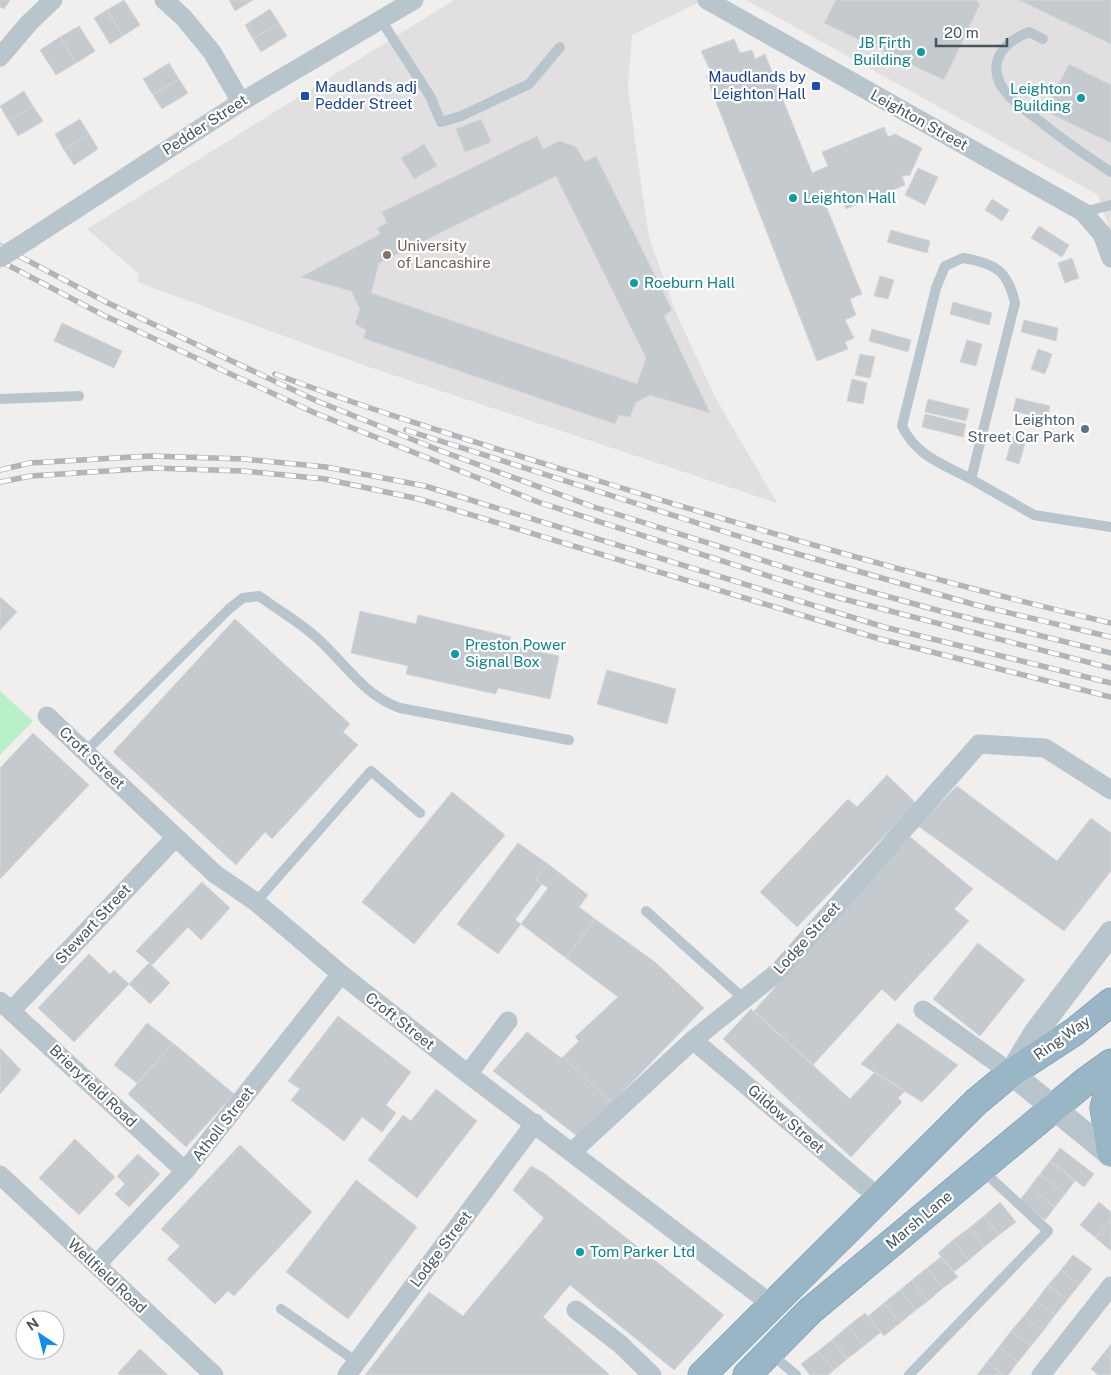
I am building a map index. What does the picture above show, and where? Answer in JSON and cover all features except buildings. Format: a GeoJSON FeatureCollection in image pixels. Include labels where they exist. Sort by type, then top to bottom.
{"type":"FeatureCollection","features":[{"type":"Feature","properties":{"kind":"highway","name":"Ring Way"},"geometry":{"type":"LineString","coordinates":[[1010,1073],[1074,1032],[1111,1002]]}},
{"type":"Feature","properties":{"kind":"highway"},"geometry":{"type":"LineString","coordinates":[[1055,1108],[1086,1081],[1111,1063]]}},
{"type":"Feature","properties":{"kind":"highway"},"geometry":{"type":"LineString","coordinates":[[702,1375],[771,1304],[976,1102],[1010,1073]]}},
{"type":"Feature","properties":{"kind":"highway"},"geometry":{"type":"LineString","coordinates":[[1111,1080],[1104,1108],[1111,1154]]}},
{"type":"Feature","properties":{"kind":"highway","name":"Marsh Lane"},"geometry":{"type":"LineString","coordinates":[[747,1375],[810,1311],[1055,1108]]}},
{"type":"Feature","properties":{"kind":"street"},"geometry":{"type":"LineString","coordinates":[[0,57],[29,23],[53,0]]}},
{"type":"Feature","properties":{"kind":"street"},"geometry":{"type":"LineString","coordinates":[[164,0],[183,17],[212,52],[241,102]]}},
{"type":"Feature","properties":{"kind":"street","name":"Pedder Street"},"geometry":{"type":"LineString","coordinates":[[0,258],[241,102],[414,0]]}},
{"type":"Feature","properties":{"kind":"street","name":"Leighton Street"},"geometry":{"type":"LineString","coordinates":[[707,0],[1083,212],[1102,234],[1111,258]]}},
{"type":"Feature","properties":{"kind":"street","name":"Croft Street"},"geometry":{"type":"LineString","coordinates":[[47,716],[215,874],[256,902],[341,974],[468,1074],[771,1304]]}},
{"type":"Feature","properties":{"kind":"street","name":"Lodge Street"},"geometry":{"type":"LineString","coordinates":[[572,1152],[693,1040],[778,971],[979,744],[1045,748],[1111,790]]}},
{"type":"Feature","properties":{"kind":"street","name":"Stewart Street"},"geometry":{"type":"LineString","coordinates":[[5,1006],[175,838]]}},
{"type":"Feature","properties":{"kind":"street"},"geometry":{"type":"LineString","coordinates":[[1010,1073],[1036,1032],[1111,933]]}},
{"type":"Feature","properties":{"kind":"street","name":"Atholl Street"},"geometry":{"type":"LineString","coordinates":[[96,1265],[186,1172],[341,974]]}},
{"type":"Feature","properties":{"kind":"street","name":"Brieryfield Road"},"geometry":{"type":"LineString","coordinates":[[5,1006],[186,1172]]}},
{"type":"Feature","properties":{"kind":"street"},"geometry":{"type":"LineString","coordinates":[[923,1010],[1010,1073],[1111,1154]]}},
{"type":"Feature","properties":{"kind":"street"},"geometry":{"type":"LineString","coordinates":[[468,1074],[508,1021]]}},
{"type":"Feature","properties":{"kind":"street","name":"Gildow Street"},"geometry":{"type":"LineString","coordinates":[[693,1040],[879,1198]]}},
{"type":"Feature","properties":{"kind":"street","name":"Lodge Street"},"geometry":{"type":"LineString","coordinates":[[352,1369],[535,1123]]}},
{"type":"Feature","properties":{"kind":"street","name":"Wellfield Road"},"geometry":{"type":"LineString","coordinates":[[0,1176],[214,1375]]}},
{"type":"Feature","properties":{"kind":"street"},"geometry":{"type":"LineString","coordinates":[[1041,1375],[1111,1286]]}},
{"type":"Feature","properties":{"kind":"street"},"geometry":{"type":"LineString","coordinates":[[576,1310],[620,1344],[652,1375]]}},
{"type":"Feature","properties":{"kind":"lane"},"geometry":{"type":"LineString","coordinates":[[381,20],[430,96],[441,122],[461,116],[529,84],[560,46]]}},
{"type":"Feature","properties":{"kind":"lane"},"geometry":{"type":"LineString","coordinates":[[1043,39],[1029,32],[1016,37],[1004,47],[995,71],[1000,86],[1012,99],[1064,142],[1111,172]]}},
{"type":"Feature","properties":{"kind":"lane"},"geometry":{"type":"LineString","coordinates":[[1083,212],[1111,205]]}},
{"type":"Feature","properties":{"kind":"lane"},"geometry":{"type":"LineString","coordinates":[[971,478],[1014,303],[1011,284],[1001,274],[986,262],[963,258],[945,266],[936,288],[902,426],[910,442],[926,455],[971,478],[1034,515],[1111,527]]}},
{"type":"Feature","properties":{"kind":"lane"},"geometry":{"type":"LineString","coordinates":[[0,399],[79,396]]}},
{"type":"Feature","properties":{"kind":"lane"},"geometry":{"type":"LineString","coordinates":[[86,751],[230,608],[243,598],[258,596],[318,638],[369,692],[383,702],[400,708],[569,740]]}},
{"type":"Feature","properties":{"kind":"lane"},"geometry":{"type":"LineString","coordinates":[[256,902],[371,771],[420,813]]}},
{"type":"Feature","properties":{"kind":"lane"},"geometry":{"type":"LineString","coordinates":[[646,911],[743,998]]}},
{"type":"Feature","properties":{"kind":"lane"},"geometry":{"type":"LineString","coordinates":[[909,1375],[1048,1231],[981,1168]]}},
{"type":"Feature","properties":{"kind":"lane"},"geometry":{"type":"LineString","coordinates":[[281,1310],[352,1369]]}},
{"type":"Feature","properties":{"kind":"lane"},"geometry":{"type":"LineString","coordinates":[[769,1352],[796,1375]]}},
{"type":"Feature","properties":{"kind":"shaded area","name":"University of Lancashire"},"geometry":{"type":"Polygon","coordinates":[[[454,0],[704,0],[632,35],[628,87],[638,162],[649,237],[677,315],[715,397],[777,503],[366,366],[137,282],[139,274],[87,229],[454,0]]]}},
{"type":"Feature","properties":{"kind":"shaded area"},"geometry":{"type":"Polygon","coordinates":[[[746,0],[1111,0],[1111,233],[1098,195],[746,0]]]}},
{"type":"Feature","properties":{"kind":"green space"},"geometry":{"type":"Polygon","coordinates":[[[0,691],[33,721],[0,755],[0,691]]]}},
{"type":"Feature","properties":{"kind":"railway"},"geometry":{"type":"LineString","coordinates":[[0,246],[108,303],[317,401],[441,451],[594,507],[806,574],[940,611],[1111,653]]}},
{"type":"Feature","properties":{"kind":"railway"},"geometry":{"type":"LineString","coordinates":[[0,261],[103,315],[315,413],[538,502],[828,595],[1111,668]]}},
{"type":"Feature","properties":{"kind":"railway"},"geometry":{"type":"LineString","coordinates":[[275,374],[435,429],[724,519],[916,574],[1111,623]]}},
{"type":"Feature","properties":{"kind":"railway"},"geometry":{"type":"LineString","coordinates":[[406,430],[763,544],[976,605],[1111,637]]}},
{"type":"Feature","properties":{"kind":"railway"},"geometry":{"type":"LineString","coordinates":[[0,470],[30,463],[150,456],[244,459],[326,467],[425,486],[884,627],[1111,683]]}},
{"type":"Feature","properties":{"kind":"railway"},"geometry":{"type":"LineString","coordinates":[[0,482],[31,476],[152,468],[243,471],[325,479],[419,499],[880,639],[1111,697]]}},
{"type":"Feature","properties":{"kind":"place","name":"JB Firth Building"},"geometry":{"type":"Point","coordinates":[921,52]}},
{"type":"Feature","properties":{"kind":"place","name":"Maudlands by Leighton Hall"},"geometry":{"type":"Point","coordinates":[816,86]}},
{"type":"Feature","properties":{"kind":"place","name":"Maudlands adj Pedder Street"},"geometry":{"type":"Point","coordinates":[305,96]}},
{"type":"Feature","properties":{"kind":"place","name":"Leighton Building"},"geometry":{"type":"Point","coordinates":[1081,98]}},
{"type":"Feature","properties":{"kind":"place","name":"Leighton Hall"},"geometry":{"type":"Point","coordinates":[793,198]}},
{"type":"Feature","properties":{"kind":"place","name":"University of Lancashire"},"geometry":{"type":"Point","coordinates":[387,255]}},
{"type":"Feature","properties":{"kind":"place","name":"Roeburn Hall"},"geometry":{"type":"Point","coordinates":[634,283]}},
{"type":"Feature","properties":{"kind":"place","name":"Leighton Street Car Park"},"geometry":{"type":"Point","coordinates":[1085,429]}},
{"type":"Feature","properties":{"kind":"place","name":"Preston Power Signal Box"},"geometry":{"type":"Point","coordinates":[455,654]}},
{"type":"Feature","properties":{"kind":"place","name":"Tom Parker Ltd"},"geometry":{"type":"Point","coordinates":[580,1252]}}]}
